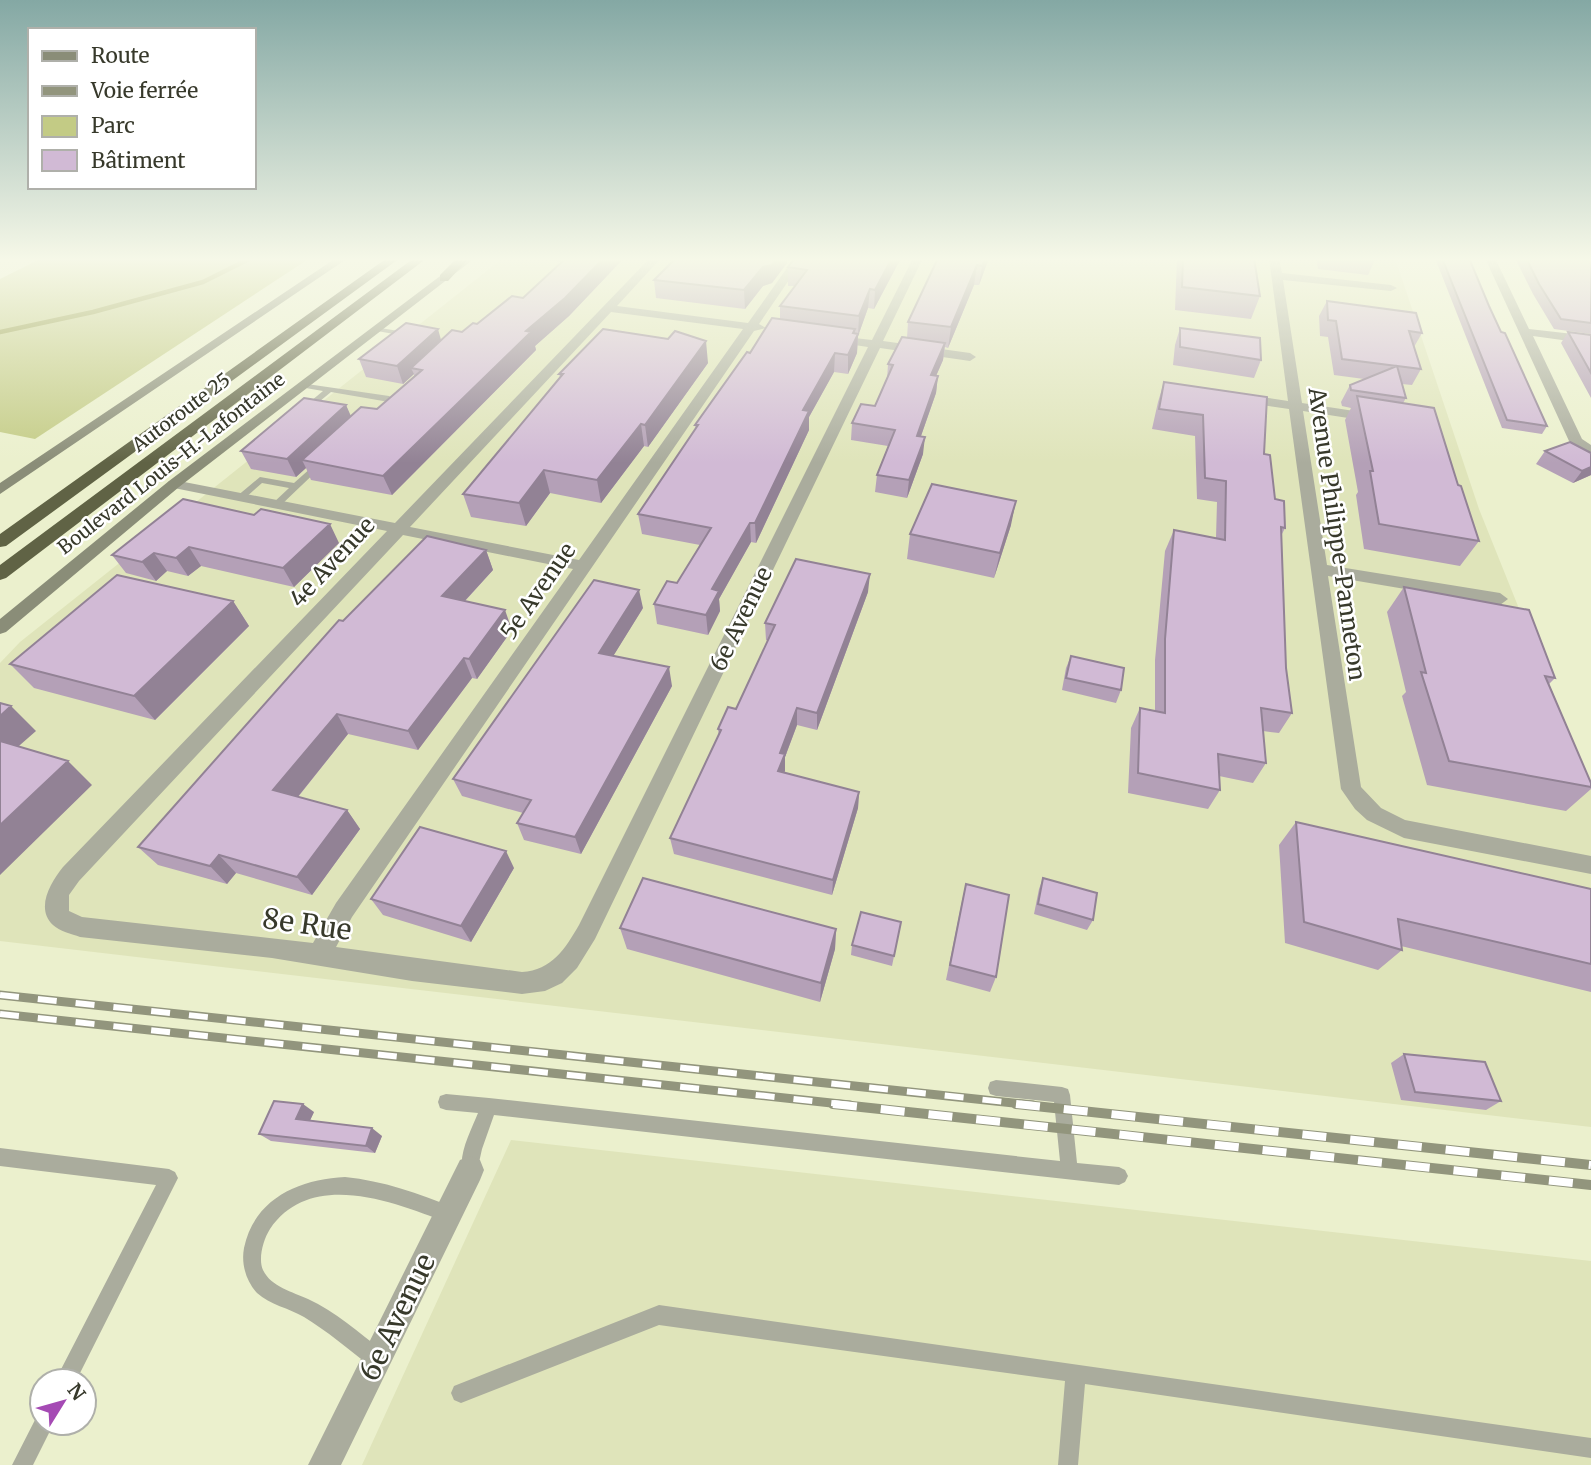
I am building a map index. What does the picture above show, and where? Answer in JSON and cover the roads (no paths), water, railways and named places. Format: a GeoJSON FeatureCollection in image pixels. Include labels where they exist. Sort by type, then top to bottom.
{"type":"FeatureCollection","features":[{"type":"Feature","properties":{"kind":"highway","name":"Autoroute 25"},"geometry":{"type":"LineString","coordinates":[[0,542],[299,326]]}},
{"type":"Feature","properties":{"kind":"highway","name":"Autoroute 25"},"geometry":{"type":"LineString","coordinates":[[0,574],[330,326]]}},
{"type":"Feature","properties":{"kind":"main road"},"geometry":{"type":"LineString","coordinates":[[0,490],[242,326]]}},
{"type":"Feature","properties":{"kind":"main road","name":"Boulevard Louis-H.-Lafontaine"},"geometry":{"type":"LineString","coordinates":[[0,628],[174,484],[380,326]]}},
{"type":"Feature","properties":{"kind":"street","name":"4e Avenue"},"geometry":{"type":"LineString","coordinates":[[56,908],[58,894],[71,874],[590,326]]}},
{"type":"Feature","properties":{"kind":"street"},"geometry":{"type":"LineString","coordinates":[[746,326],[779,331]]}},
{"type":"Feature","properties":{"kind":"street","name":"6e Avenue"},"geometry":{"type":"LineString","coordinates":[[556,974],[569,963],[587,932],[885,326]]}},
{"type":"Feature","properties":{"kind":"street","name":"Avenue Philippe-Panneton"},"geometry":{"type":"LineString","coordinates":[[1284,326],[1352,789],[1369,811],[1386,823],[1404,829],[1591,865]]}},
{"type":"Feature","properties":{"kind":"street"},"geometry":{"type":"LineString","coordinates":[[1523,326],[1576,441],[1591,451]]}},
{"type":"Feature","properties":{"kind":"street","name":"5e Avenue"},"geometry":{"type":"LineString","coordinates":[[319,954],[344,910],[751,327]]}},
{"type":"Feature","properties":{"kind":"street"},"geometry":{"type":"LineString","coordinates":[[1526,332],[1591,340]]}},
{"type":"Feature","properties":{"kind":"street"},"geometry":{"type":"LineString","coordinates":[[820,336],[970,357]]}},
{"type":"Feature","properties":{"kind":"street"},"geometry":{"type":"LineString","coordinates":[[1232,397],[1383,419]]}},
{"type":"Feature","properties":{"kind":"street"},"geometry":{"type":"LineString","coordinates":[[174,484],[583,566]]}},
{"type":"Feature","properties":{"kind":"street"},"geometry":{"type":"LineString","coordinates":[[1319,569],[1500,599]]}},
{"type":"Feature","properties":{"kind":"street","name":"8e Rue"},"geometry":{"type":"LineString","coordinates":[[56,908],[66,922],[80,927],[319,954],[412,970],[522,983],[539,982],[556,974]]}},
{"type":"Feature","properties":{"kind":"street","name":"6e Avenue"},"geometry":{"type":"LineString","coordinates":[[324,1465],[470,1170]]}},
{"type":"Feature","properties":{"kind":"lane"},"geometry":{"type":"LineString","coordinates":[[377,329],[420,336]]}},
{"type":"Feature","properties":{"kind":"lane"},"geometry":{"type":"LineString","coordinates":[[303,385],[385,403],[398,394]]}},
{"type":"Feature","properties":{"kind":"lane"},"geometry":{"type":"LineString","coordinates":[[318,410],[306,408],[329,390]]}},
{"type":"Feature","properties":{"kind":"lane"},"geometry":{"type":"LineString","coordinates":[[277,504],[331,453]]}},
{"type":"Feature","properties":{"kind":"lane"},"geometry":{"type":"LineString","coordinates":[[241,497],[260,480],[295,486]]}},
{"type":"Feature","properties":{"kind":"lane"},"geometry":{"type":"LineString","coordinates":[[996,1088],[1062,1095],[1069,1170]]}},
{"type":"Feature","properties":{"kind":"lane"},"geometry":{"type":"LineString","coordinates":[[446,1102],[1119,1176]]}},
{"type":"Feature","properties":{"kind":"lane"},"geometry":{"type":"LineString","coordinates":[[470,1170],[473,1149],[489,1106]]}},
{"type":"Feature","properties":{"kind":"lane"},"geometry":{"type":"LineString","coordinates":[[0,1157],[169,1178],[72,1367]]}},
{"type":"Feature","properties":{"kind":"lane"},"geometry":{"type":"LineString","coordinates":[[376,1358],[309,1309],[266,1289],[259,1282],[252,1264],[259,1230],[278,1207],[290,1198],[314,1187],[328,1185],[382,1193],[448,1214]]}},
{"type":"Feature","properties":{"kind":"lane"},"geometry":{"type":"LineString","coordinates":[[461,1393],[659,1315],[1591,1448]]}},
{"type":"Feature","properties":{"kind":"lane"},"geometry":{"type":"LineString","coordinates":[[1068,1465],[1076,1373]]}},
{"type":"Feature","properties":{"kind":"lane"},"geometry":{"type":"LineString","coordinates":[[22,1465],[37,1437]]}},
{"type":"Feature","properties":{"kind":"waterway"},"geometry":{"type":"LineString","coordinates":[[0,332],[26,326]]}},
{"type":"Feature","properties":{"kind":"railway"},"geometry":{"type":"LineString","coordinates":[[0,995],[1033,1105]]}},
{"type":"Feature","properties":{"kind":"railway"},"geometry":{"type":"LineString","coordinates":[[0,1014],[850,1105]]}},
{"type":"Feature","properties":{"kind":"railway"},"geometry":{"type":"LineString","coordinates":[[833,1104],[1591,1185]]}},
{"type":"Feature","properties":{"kind":"railway"},"geometry":{"type":"LineString","coordinates":[[1016,1104],[1591,1165]]}}]}
